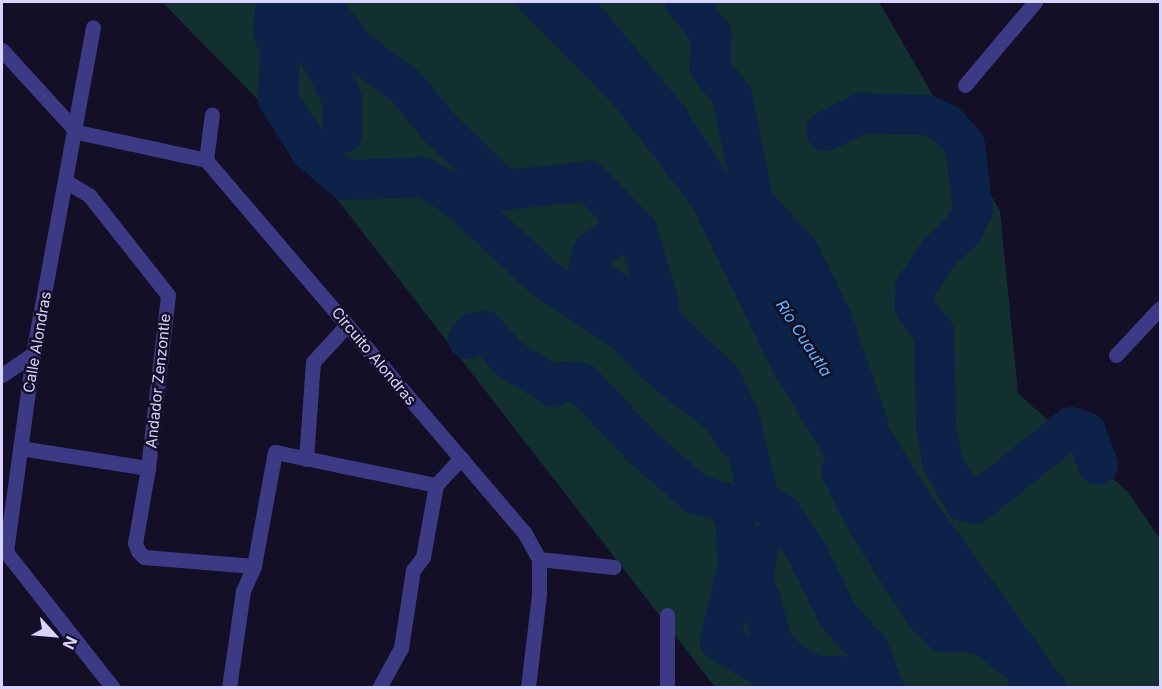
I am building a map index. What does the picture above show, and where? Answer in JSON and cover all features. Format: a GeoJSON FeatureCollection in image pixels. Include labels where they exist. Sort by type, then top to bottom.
{"type":"FeatureCollection","features":[{"type":"Feature","properties":{"kind":"street"},"geometry":{"type":"LineString","coordinates":[[965,85],[1035,2]]}},
{"type":"Feature","properties":{"kind":"street","name":"Calle Alondras"},"geometry":{"type":"LineString","coordinates":[[93,27],[77,132],[33,354],[4,550],[113,687]]}},
{"type":"Feature","properties":{"kind":"street"},"geometry":{"type":"LineString","coordinates":[[2,50],[77,132],[206,160],[212,114]]}},
{"type":"Feature","properties":{"kind":"street","name":"Circuito Alondras"},"geometry":{"type":"LineString","coordinates":[[206,160],[524,532],[539,559],[539,594],[528,687]]}},
{"type":"Feature","properties":{"kind":"street","name":"Andador Zenzontle"},"geometry":{"type":"LineString","coordinates":[[67,182],[89,195],[168,295],[148,468],[135,543],[138,551],[144,557],[254,566]]}},
{"type":"Feature","properties":{"kind":"street"},"geometry":{"type":"LineString","coordinates":[[1116,355],[1161,308]]}},
{"type":"Feature","properties":{"kind":"street"},"geometry":{"type":"LineString","coordinates":[[306,459],[314,362],[347,325]]}},
{"type":"Feature","properties":{"kind":"street"},"geometry":{"type":"LineString","coordinates":[[2,375],[33,354]]}},
{"type":"Feature","properties":{"kind":"street"},"geometry":{"type":"LineString","coordinates":[[20,448],[148,468]]}},
{"type":"Feature","properties":{"kind":"street"},"geometry":{"type":"LineString","coordinates":[[229,687],[243,591],[254,566],[275,453],[436,485]]}},
{"type":"Feature","properties":{"kind":"street"},"geometry":{"type":"LineString","coordinates":[[379,687],[401,648],[413,570],[423,557],[436,485],[461,458]]}},
{"type":"Feature","properties":{"kind":"street"},"geometry":{"type":"LineString","coordinates":[[539,559],[614,567]]}},
{"type":"Feature","properties":{"kind":"street"},"geometry":{"type":"LineString","coordinates":[[667,615],[667,687]]}},
{"type":"Feature","properties":{"kind":"green space"},"geometry":{"type":"Polygon","coordinates":[[[162,2],[879,2],[1000,211],[1018,393],[1128,492],[1160,539],[1160,687],[715,687],[267,109],[162,2]]]}},
{"type":"Feature","properties":{"kind":"water","name":"Río Cuautla"},"geometry":{"type":"Polygon","coordinates":[[[513,2],[597,2],[684,106],[935,501],[1069,687],[1019,687],[855,508],[771,368],[692,206],[613,104],[513,2]]]}},
{"type":"Feature","properties":{"kind":"waterway"},"geometry":{"type":"LineString","coordinates":[[277,2],[273,24],[274,35],[280,43],[278,99],[311,151],[345,180],[422,177],[454,195],[546,280],[619,328],[670,376],[721,415],[736,438]]}},
{"type":"Feature","properties":{"kind":"waterway"},"geometry":{"type":"LineString","coordinates":[[294,2],[305,33],[326,65],[342,99],[342,134]]}},
{"type":"Feature","properties":{"kind":"waterway"},"geometry":{"type":"LineString","coordinates":[[686,2],[711,34],[710,67],[732,96],[754,203],[799,252],[832,319],[868,424]]}},
{"type":"Feature","properties":{"kind":"waterway"},"geometry":{"type":"LineString","coordinates":[[332,19],[356,50],[406,87],[439,127],[504,190],[589,181],[637,231],[658,300],[660,320],[722,381],[739,416],[759,500],[780,513],[805,549],[839,617],[869,649],[884,688]]}},
{"type":"Feature","properties":{"kind":"waterway"},"geometry":{"type":"LineString","coordinates":[[826,131],[862,113],[927,115],[948,125],[965,145],[973,210],[963,230],[939,252],[915,288],[915,308],[934,332],[936,426],[942,461],[964,501],[975,504],[1071,427],[1086,432],[1098,465]]}},
{"type":"Feature","properties":{"kind":"waterway"},"geometry":{"type":"LineString","coordinates":[[623,216],[615,235],[592,253],[587,276],[649,310],[669,335]]}},
{"type":"Feature","properties":{"kind":"waterway"},"geometry":{"type":"LineString","coordinates":[[468,339],[473,333],[485,331],[507,357],[554,387],[563,382],[582,383],[642,447],[696,494],[725,503],[735,516],[738,565],[720,641],[769,671],[780,669],[789,661]]}},
{"type":"Feature","properties":{"kind":"waterway"},"geometry":{"type":"LineString","coordinates":[[841,471],[870,528],[928,617],[944,632],[980,633],[1026,667],[1030,688]]}},
{"type":"Feature","properties":{"kind":"waterway"},"geometry":{"type":"LineString","coordinates":[[759,546],[752,586],[760,597],[772,642],[789,661],[815,676],[841,676],[859,688]]}}]}
